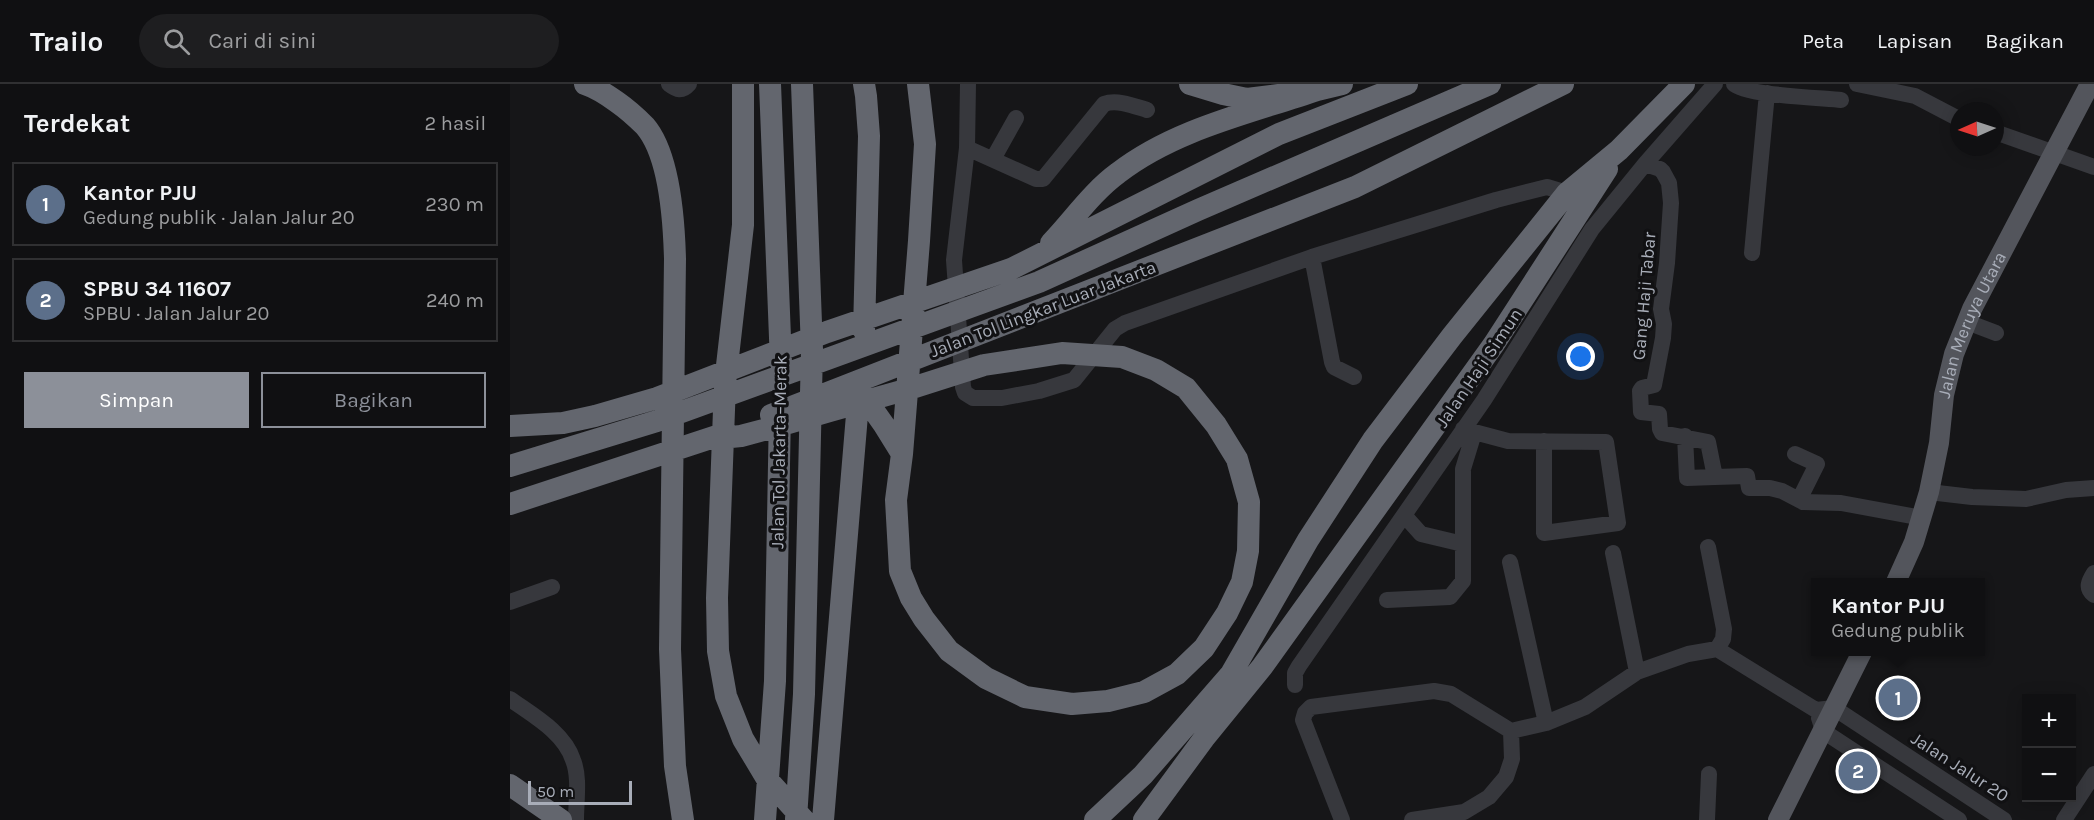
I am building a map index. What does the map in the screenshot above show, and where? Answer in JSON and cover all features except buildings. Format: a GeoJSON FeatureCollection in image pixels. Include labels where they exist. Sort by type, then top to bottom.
{"type":"FeatureCollection","features":[{"type":"Feature","properties":{"kind":"highway"},"geometry":{"type":"LineString","coordinates":[[585,84],[598,88],[629,110],[646,127],[661,158],[673,207],[675,258],[670,649],[675,766],[683,820]]}},
{"type":"Feature","properties":{"kind":"highway"},"geometry":{"type":"LineString","coordinates":[[743,84],[743,225],[724,383],[717,598],[718,651],[726,696],[742,739],[766,779],[804,820]]}},
{"type":"Feature","properties":{"kind":"highway","name":"Jalan Tol Jakarta–Merak"},"geometry":{"type":"LineString","coordinates":[[765,820],[775,681],[782,354],[770,84]]}},
{"type":"Feature","properties":{"kind":"highway","name":"Jalan Tol Jakarta–Merak"},"geometry":{"type":"LineString","coordinates":[[796,820],[804,694],[812,350],[802,84]]}},
{"type":"Feature","properties":{"kind":"highway"},"geometry":{"type":"LineString","coordinates":[[823,820],[865,309],[869,136],[864,84]]}},
{"type":"Feature","properties":{"kind":"highway"},"geometry":{"type":"LineString","coordinates":[[711,439],[741,436],[771,428],[912,388],[984,365],[1062,353],[1122,357],[1156,370],[1186,388],[1216,425],[1237,459],[1249,502],[1246,561],[1242,582],[1227,613],[1204,648],[1177,674],[1144,692],[1108,701],[1072,704],[1025,697],[986,678],[949,651],[911,598],[900,571],[896,500],[902,454],[925,144],[918,84]]}},
{"type":"Feature","properties":{"kind":"highway"},"geometry":{"type":"LineString","coordinates":[[1190,84],[1247,99],[1317,90]]}},
{"type":"Feature","properties":{"kind":"highway"},"geometry":{"type":"LineString","coordinates":[[1040,254],[1117,173],[1165,143],[1317,90],[1342,84]]}},
{"type":"Feature","properties":{"kind":"highway"},"geometry":{"type":"LineString","coordinates":[[510,426],[563,423],[657,398],[827,332],[1011,268],[1279,134],[1407,84]]}},
{"type":"Feature","properties":{"kind":"highway","name":"Jalan Tol Lingkar Luar Jakarta"},"geometry":{"type":"LineString","coordinates":[[510,466],[657,421],[1039,282],[1198,210],[1490,84]]}},
{"type":"Feature","properties":{"kind":"highway","name":"Jalan Tol Lingkar Luar Jakarta"},"geometry":{"type":"LineString","coordinates":[[510,504],[711,439],[1355,187],[1563,84]]}},
{"type":"Feature","properties":{"kind":"highway"},"geometry":{"type":"LineString","coordinates":[[1095,820],[1143,775],[1231,674],[1308,540],[1373,440],[1452,336],[1567,193],[1619,150],[1684,84]]}},
{"type":"Feature","properties":{"kind":"highway"},"geometry":{"type":"LineString","coordinates":[[1144,820],[1205,737],[1262,667],[1494,344],[1619,150]]}},
{"type":"Feature","properties":{"kind":"highway"},"geometry":{"type":"LineString","coordinates":[[860,391],[902,454]]}},
{"type":"Feature","properties":{"kind":"highway"},"geometry":{"type":"LineString","coordinates":[[510,785],[561,820]]}},
{"type":"Feature","properties":{"kind":"main road","name":"Jalan Meruya Utara"},"geometry":{"type":"LineString","coordinates":[[1898,578],[1922,518],[1929,492],[1939,443],[1944,395],[1954,354],[1972,309],[2090,84]]}},
{"type":"Feature","properties":{"kind":"main road"},"geometry":{"type":"LineString","coordinates":[[1778,820],[1822,732],[1825,709],[1859,656]]}},
{"type":"Feature","properties":{"kind":"street"},"geometry":{"type":"LineString","coordinates":[[669,84],[681,90],[689,84]]}},
{"type":"Feature","properties":{"kind":"street","name":"Jalan Haji Simun"},"geometry":{"type":"LineString","coordinates":[[1295,685],[1295,673],[1299,666],[1404,514],[1468,431],[1484,400],[1592,229],[1715,84]]}},
{"type":"Feature","properties":{"kind":"street"},"geometry":{"type":"LineString","coordinates":[[1734,84],[1741,89],[1767,93],[1841,100]]}},
{"type":"Feature","properties":{"kind":"street"},"geometry":{"type":"LineString","coordinates":[[1857,84],[1912,95],[1950,114]]}},
{"type":"Feature","properties":{"kind":"street"},"geometry":{"type":"LineString","coordinates":[[969,85],[967,148],[954,260],[963,387],[966,393],[973,398],[1002,398],[1039,391],[1074,380],[1120,325],[1312,257],[1496,200],[1547,187],[1567,193]]}},
{"type":"Feature","properties":{"kind":"street"},"geometry":{"type":"LineString","coordinates":[[1752,253],[1767,93]]}},
{"type":"Feature","properties":{"kind":"street"},"geometry":{"type":"LineString","coordinates":[[967,148],[1036,179],[1043,179],[1104,104],[1120,103],[1147,110]]}},
{"type":"Feature","properties":{"kind":"street"},"geometry":{"type":"LineString","coordinates":[[993,159],[1016,118]]}},
{"type":"Feature","properties":{"kind":"street"},"geometry":{"type":"LineString","coordinates":[[2004,135],[2094,168]]}},
{"type":"Feature","properties":{"kind":"street","name":"Gang Haji Tabar"},"geometry":{"type":"LineString","coordinates":[[1645,164],[1663,172],[1669,183],[1671,203],[1667,263],[1660,309],[1664,324],[1663,338],[1654,385],[1640,390],[1640,410],[1643,413],[1659,414],[1662,433],[1708,442],[1715,477]]}},
{"type":"Feature","properties":{"kind":"street"},"geometry":{"type":"LineString","coordinates":[[1312,257],[1332,362],[1334,367],[1354,377]]}},
{"type":"Feature","properties":{"kind":"street"},"geometry":{"type":"LineString","coordinates":[[1967,322],[1996,333]]}},
{"type":"Feature","properties":{"kind":"street"},"geometry":{"type":"LineString","coordinates":[[1387,600],[1450,597],[1463,580],[1463,469],[1468,431],[1508,441],[1544,441],[1606,442],[1618,523],[1544,532],[1544,441]]}},
{"type":"Feature","properties":{"kind":"street"},"geometry":{"type":"LineString","coordinates":[[1685,436],[1687,478],[1747,476],[1749,490],[1770,488],[1782,491],[1803,502],[1841,503],[1922,518]]}},
{"type":"Feature","properties":{"kind":"street"},"geometry":{"type":"LineString","coordinates":[[1795,454],[1817,464],[1802,496],[1803,502]]}},
{"type":"Feature","properties":{"kind":"street"},"geometry":{"type":"LineString","coordinates":[[1929,492],[1972,497],[2026,499],[2066,490],[2094,488]]}},
{"type":"Feature","properties":{"kind":"street"},"geometry":{"type":"LineString","coordinates":[[1404,514],[1420,534],[1463,544]]}},
{"type":"Feature","properties":{"kind":"street"},"geometry":{"type":"LineString","coordinates":[[1632,678],[1688,654],[1717,649],[1723,639],[1725,629],[1708,547]]}},
{"type":"Feature","properties":{"kind":"street"},"geometry":{"type":"LineString","coordinates":[[1613,553],[1632,678]]}},
{"type":"Feature","properties":{"kind":"street"},"geometry":{"type":"LineString","coordinates":[[1510,562],[1546,723]]}},
{"type":"Feature","properties":{"kind":"street"},"geometry":{"type":"LineString","coordinates":[[2094,573],[2088,585],[2089,591],[2094,595]]}},
{"type":"Feature","properties":{"kind":"street"},"geometry":{"type":"LineString","coordinates":[[510,602],[552,587]]}},
{"type":"Feature","properties":{"kind":"street","name":"Jalan Jalur 20"},"geometry":{"type":"LineString","coordinates":[[1717,649],[1825,709],[2004,820]]}},
{"type":"Feature","properties":{"kind":"street"},"geometry":{"type":"LineString","coordinates":[[1342,820],[1304,720],[1305,713],[1311,707],[1434,691],[1444,692],[1451,693],[1511,731],[1546,723],[1585,707],[1632,678],[1696,655],[1711,656],[1807,716],[1822,732],[1959,820]]}},
{"type":"Feature","properties":{"kind":"street"},"geometry":{"type":"LineString","coordinates":[[510,699],[555,734],[573,759],[576,820]]}},
{"type":"Feature","properties":{"kind":"street"},"geometry":{"type":"LineString","coordinates":[[1412,820],[1464,812],[1489,796],[1506,777],[1512,759],[1511,731]]}},
{"type":"Feature","properties":{"kind":"street"},"geometry":{"type":"LineString","coordinates":[[1707,820],[1709,774]]}},
{"type":"Feature","properties":{"kind":"street"},"geometry":{"type":"LineString","coordinates":[[2064,820],[2094,774]]}},
{"type":"Feature","properties":{"kind":"place","name":"Kantor PJU"},"geometry":{"type":"Point","coordinates":[1898,698]}},
{"type":"Feature","properties":{"kind":"place","name":"SPBU 34 11607"},"geometry":{"type":"Point","coordinates":[1858,771]}}]}
